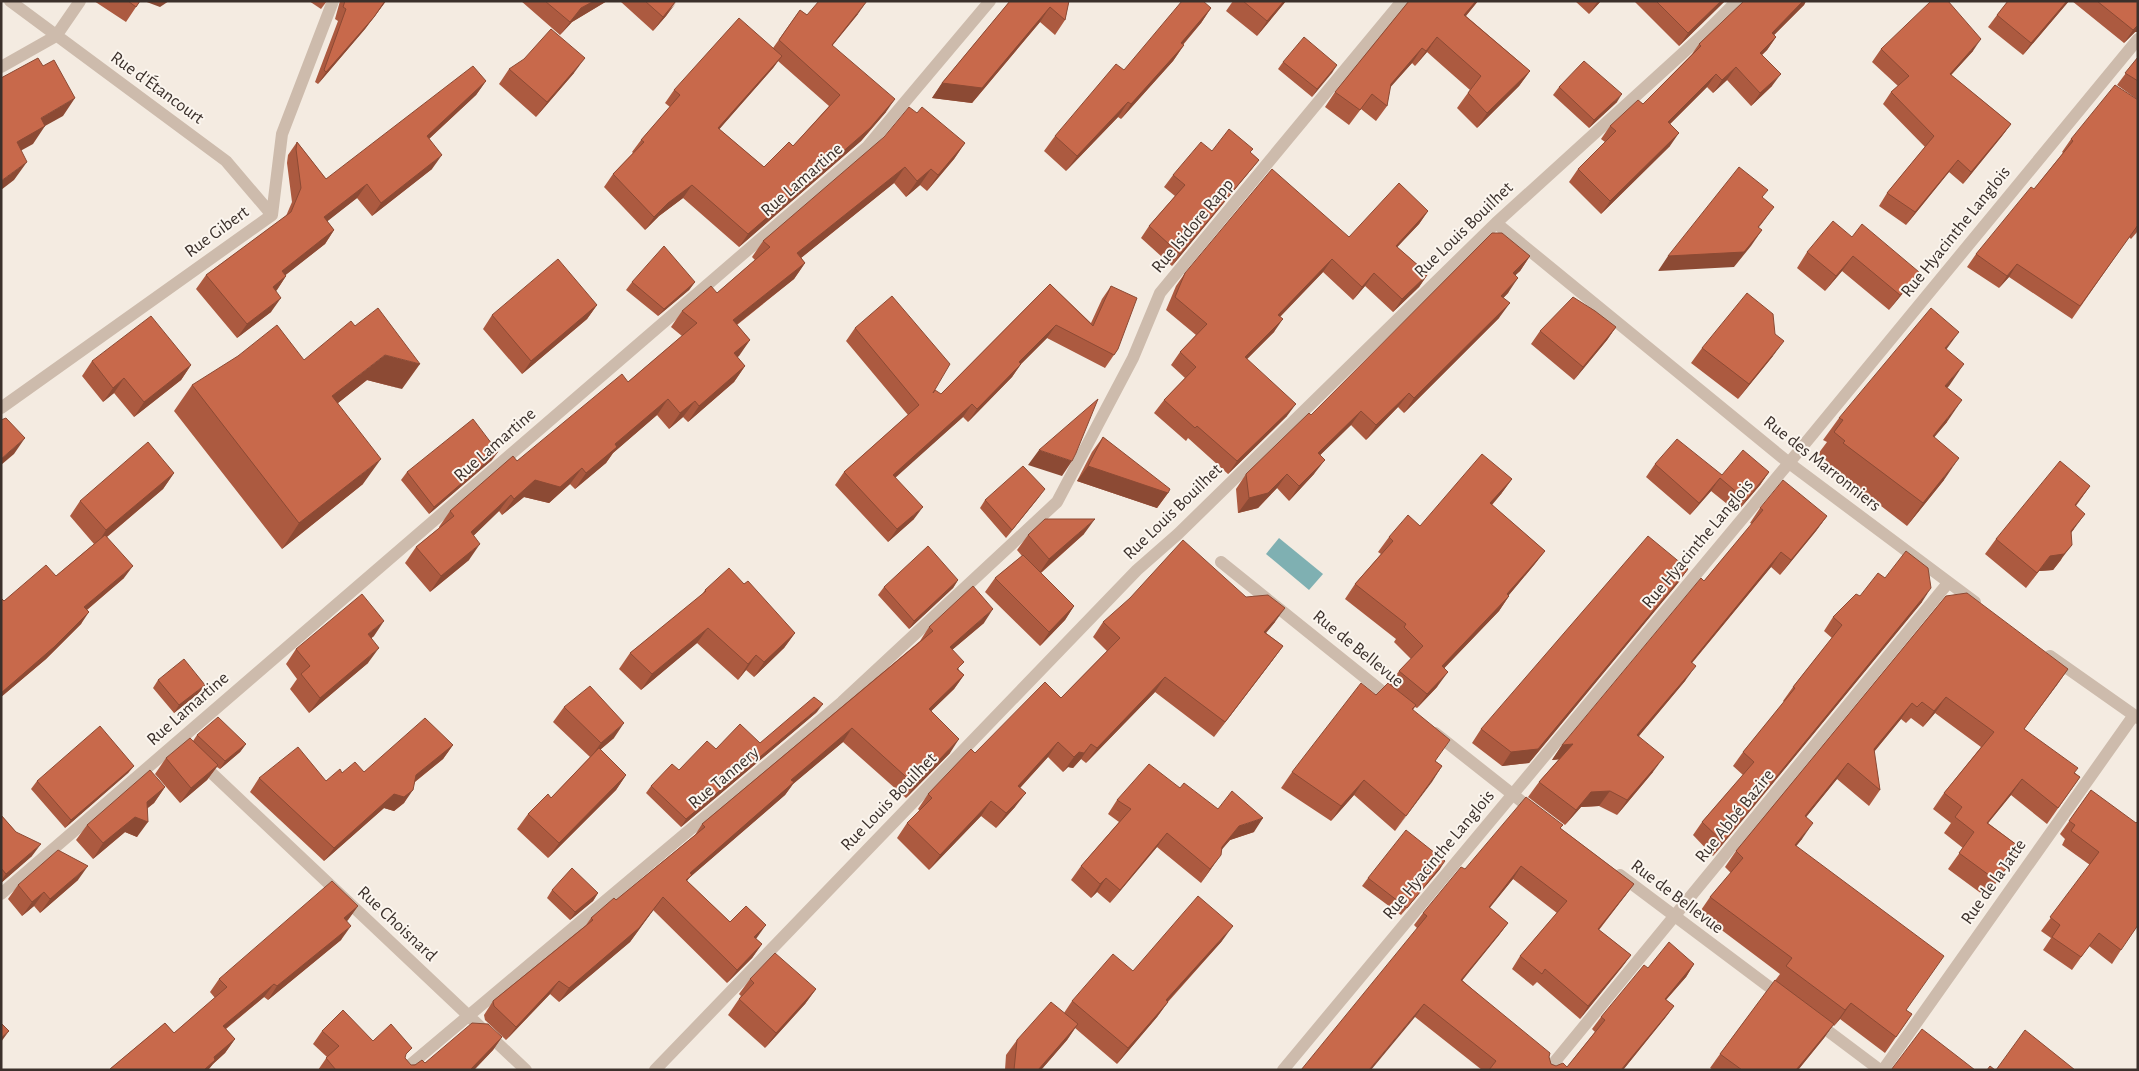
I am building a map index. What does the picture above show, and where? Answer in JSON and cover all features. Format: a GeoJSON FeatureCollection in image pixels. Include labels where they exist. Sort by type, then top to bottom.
{"type":"FeatureCollection","features":[{"type":"Feature","properties":{"kind":"street","name":"Rue d'Étancourt"},"geometry":{"type":"LineString","coordinates":[[10,1],[226,161],[272,215]]}},
{"type":"Feature","properties":{"kind":"street"},"geometry":{"type":"LineString","coordinates":[[1,67],[56,36],[80,1]]}},
{"type":"Feature","properties":{"kind":"street","name":"Rue Gibert"},"geometry":{"type":"LineString","coordinates":[[1,408],[272,215],[282,134],[333,1]]}},
{"type":"Feature","properties":{"kind":"street","name":"Rue Lamartine"},"geometry":{"type":"LineString","coordinates":[[1,894],[867,147],[990,1]]}},
{"type":"Feature","properties":{"kind":"street","name":"Rue Isidore Rapp"},"geometry":{"type":"LineString","coordinates":[[1057,502],[1133,358],[1160,293],[1402,1]]}},
{"type":"Feature","properties":{"kind":"street","name":"Rue Louis Bouilhet"},"geometry":{"type":"LineString","coordinates":[[655,1070],[1137,570],[1178,534],[1496,223],[1705,33],[1737,1]]}},
{"type":"Feature","properties":{"kind":"street","name":"Rue Hyacinthe Langlois"},"geometry":{"type":"LineString","coordinates":[[1283,1070],[2138,39]]}},
{"type":"Feature","properties":{"kind":"street"},"geometry":{"type":"LineString","coordinates":[[2102,84],[2115,93]]}},
{"type":"Feature","properties":{"kind":"street","name":"Rue des Marronniers"},"geometry":{"type":"LineString","coordinates":[[1496,223],[1789,462],[1987,611]]}},
{"type":"Feature","properties":{"kind":"street","name":"Rue Tannery"},"geometry":{"type":"LineString","coordinates":[[404,1070],[842,702],[1057,502]]}},
{"type":"Feature","properties":{"kind":"street","name":"Rue de Bellevue"},"geometry":{"type":"LineString","coordinates":[[1221,562],[1405,709]]}},
{"type":"Feature","properties":{"kind":"street","name":"Rue Abbé Bazire"},"geometry":{"type":"LineString","coordinates":[[1548,1070],[1948,583]]}},
{"type":"Feature","properties":{"kind":"street"},"geometry":{"type":"LineString","coordinates":[[2042,650],[2136,717]]}},
{"type":"Feature","properties":{"kind":"street","name":"Rue de la Jatte"},"geometry":{"type":"LineString","coordinates":[[1882,1070],[2136,717]]}},
{"type":"Feature","properties":{"kind":"street"},"geometry":{"type":"LineString","coordinates":[[1428,728],[1543,818]]}},
{"type":"Feature","properties":{"kind":"street","name":"Rue Choisnard"},"geometry":{"type":"LineString","coordinates":[[178,741],[526,1070]]}},
{"type":"Feature","properties":{"kind":"street","name":"Rue de Bellevue"},"geometry":{"type":"LineString","coordinates":[[1613,870],[1793,1005]]}},
{"type":"Feature","properties":{"kind":"street"},"geometry":{"type":"LineString","coordinates":[[1809,1017],[1882,1070]]}},
{"type":"Feature","properties":{"kind":"water"},"geometry":{"type":"Polygon","coordinates":[[[1279,538],[1323,574],[1309,590],[1266,554],[1279,538]]]}},
{"type":"Feature","properties":{"kind":"building"},"geometry":{"type":"Polygon","coordinates":[[[128,1],[140,1],[136,7],[128,1]]]}},
{"type":"Feature","properties":{"kind":"building"},"geometry":{"type":"Polygon","coordinates":[[[345,1],[385,1],[374,17],[326,72],[324,70],[346,9],[343,7],[345,1]]]}},
{"type":"Feature","properties":{"kind":"building"},"geometry":{"type":"Polygon","coordinates":[[[545,1],[594,1],[581,8],[570,22],[545,1]]]}},
{"type":"Feature","properties":{"kind":"building"},"geometry":{"type":"Polygon","coordinates":[[[645,1],[676,1],[663,17],[645,1]]]}},
{"type":"Feature","properties":{"kind":"building"},"geometry":{"type":"Polygon","coordinates":[[[819,1],[867,1],[832,45],[895,99],[870,128],[748,234],[692,185],[668,203],[654,217],[613,174],[644,142],[641,140],[680,95],[674,90],[739,18],[782,56],[718,128],[764,167],[789,142],[793,146],[840,95],[779,40],[800,10],[807,15],[819,1]]]}},
{"type":"Feature","properties":{"kind":"building"},"geometry":{"type":"Polygon","coordinates":[[[1010,1],[1069,1],[1065,20],[1050,7],[982,88],[942,83],[1010,1]]]}},
{"type":"Feature","properties":{"kind":"building"},"geometry":{"type":"Polygon","coordinates":[[[1182,1],[1203,1],[1211,8],[1181,43],[1184,45],[1131,104],[1128,102],[1077,156],[1055,136],[1116,64],[1124,70],[1182,1]]]}},
{"type":"Feature","properties":{"kind":"building"},"geometry":{"type":"Polygon","coordinates":[[[1243,1],[1284,1],[1267,21],[1243,1]]]}},
{"type":"Feature","properties":{"kind":"building"},"geometry":{"type":"Polygon","coordinates":[[[1409,1],[1476,1],[1464,15],[1530,71],[1487,113],[1468,93],[1481,76],[1437,37],[1426,51],[1422,48],[1391,84],[1387,106],[1372,94],[1360,110],[1335,92],[1409,1]]]}},
{"type":"Feature","properties":{"kind":"building"},"geometry":{"type":"Polygon","coordinates":[[[1656,1],[1721,1],[1688,33],[1656,1]]]}},
{"type":"Feature","properties":{"kind":"building"},"geometry":{"type":"Polygon","coordinates":[[[1744,1],[1803,1],[1772,33],[1776,37],[1760,53],[1781,74],[1760,93],[1736,67],[1722,80],[1716,74],[1668,122],[1679,133],[1610,201],[1578,169],[1616,131],[1610,126],[1638,100],[1643,104],[1701,46],[1699,44],[1744,1]]]}},
{"type":"Feature","properties":{"kind":"building"},"geometry":{"type":"Polygon","coordinates":[[[1931,1],[1948,1],[1981,39],[1950,74],[2011,124],[1971,172],[1958,160],[1915,212],[1887,193],[1934,136],[1891,92],[1909,76],[1881,49],[1931,1]]]}},
{"type":"Feature","properties":{"kind":"building"},"geometry":{"type":"Polygon","coordinates":[[[2008,1],[2067,1],[2031,43],[1997,15],[2008,1]]]}},
{"type":"Feature","properties":{"kind":"building"},"geometry":{"type":"Polygon","coordinates":[[[2097,1],[2138,1],[2138,25],[2133,30],[2097,1]]]}},
{"type":"Feature","properties":{"kind":"building"},"geometry":{"type":"Polygon","coordinates":[[[551,29],[585,58],[547,102],[509,69],[524,59],[551,29]]]}},
{"type":"Feature","properties":{"kind":"building"},"geometry":{"type":"Polygon","coordinates":[[[1304,37],[1337,65],[1317,89],[1283,62],[1304,37]]]}},
{"type":"Feature","properties":{"kind":"building"},"geometry":{"type":"Polygon","coordinates":[[[2138,57],[2138,81],[2125,73],[2138,57]]]}},
{"type":"Feature","properties":{"kind":"building"},"geometry":{"type":"Polygon","coordinates":[[[38,58],[43,66],[54,60],[75,98],[41,118],[45,126],[17,142],[27,162],[1,181],[1,78],[38,58]]]}},
{"type":"Feature","properties":{"kind":"building"},"geometry":{"type":"Polygon","coordinates":[[[1584,61],[1622,94],[1594,120],[1559,87],[1584,61]]]}},
{"type":"Feature","properties":{"kind":"building"},"geometry":{"type":"Polygon","coordinates":[[[473,66],[486,81],[427,136],[442,155],[381,203],[367,184],[324,217],[334,230],[282,271],[286,276],[273,287],[281,298],[247,324],[206,275],[291,212],[301,188],[296,149],[297,142],[326,179],[473,66]]]}},
{"type":"Feature","properties":{"kind":"building"},"geometry":{"type":"Polygon","coordinates":[[[2115,85],[2138,100],[2138,225],[2080,306],[2017,264],[2007,276],[1976,254],[2031,187],[2034,189],[2073,141],[2071,139],[2115,85]]]}},
{"type":"Feature","properties":{"kind":"building"},"geometry":{"type":"Polygon","coordinates":[[[909,107],[917,113],[922,107],[965,143],[938,175],[931,169],[917,181],[905,167],[797,253],[805,263],[733,320],[750,340],[734,353],[745,366],[699,406],[695,401],[680,413],[668,399],[615,444],[617,447],[586,473],[582,468],[560,487],[535,480],[514,499],[511,495],[471,532],[480,544],[441,576],[416,547],[454,516],[450,511],[513,456],[517,461],[622,374],[628,382],[697,323],[682,311],[711,286],[717,293],[770,247],[763,241],[884,137],[909,107]]]}},
{"type":"Feature","properties":{"kind":"building"},"geometry":{"type":"Polygon","coordinates":[[[1229,129],[1253,149],[1250,152],[1259,160],[1180,254],[1149,226],[1185,185],[1173,175],[1201,142],[1212,151],[1229,129]]]}},
{"type":"Feature","properties":{"kind":"building"},"geometry":{"type":"Polygon","coordinates":[[[1739,167],[1768,190],[1762,197],[1774,207],[1758,227],[1762,230],[1744,252],[1668,256],[1739,167]]]}},
{"type":"Feature","properties":{"kind":"building"},"geometry":{"type":"Polygon","coordinates":[[[1272,169],[1349,237],[1399,183],[1428,211],[1396,246],[1428,274],[1402,299],[1374,273],[1362,287],[1332,259],[1278,315],[1283,319],[1245,357],[1296,404],[1237,461],[1197,426],[1195,428],[1164,400],[1196,367],[1180,352],[1207,324],[1175,297],[1185,273],[1272,169]]]}},
{"type":"Feature","properties":{"kind":"building"},"geometry":{"type":"Polygon","coordinates":[[[1833,221],[1852,237],[1862,224],[1919,272],[1900,295],[1853,256],[1836,276],[1807,252],[1833,221]]]}},
{"type":"Feature","properties":{"kind":"building"},"geometry":{"type":"Polygon","coordinates":[[[1492,233],[1502,233],[1530,256],[1513,273],[1518,278],[1501,296],[1510,303],[1414,398],[1409,393],[1376,425],[1361,411],[1318,453],[1325,460],[1299,486],[1287,474],[1268,493],[1249,498],[1246,474],[1309,413],[1311,415],[1492,233]]]}},
{"type":"Feature","properties":{"kind":"building"},"geometry":{"type":"Polygon","coordinates":[[[664,246],[695,282],[664,309],[632,282],[664,246]]]}},
{"type":"Feature","properties":{"kind":"building"},"geometry":{"type":"Polygon","coordinates":[[[558,259],[597,305],[531,361],[492,315],[558,259]]]}},
{"type":"Feature","properties":{"kind":"building"},"geometry":{"type":"Polygon","coordinates":[[[1050,284],[1093,326],[1111,286],[1137,298],[1118,349],[1114,355],[1056,325],[1019,362],[1021,364],[977,409],[972,404],[893,475],[923,507],[897,529],[844,472],[919,405],[855,328],[892,296],[950,364],[933,393],[935,390],[941,394],[1050,284]]]}},
{"type":"Feature","properties":{"kind":"building"},"geometry":{"type":"Polygon","coordinates":[[[1747,293],[1773,314],[1775,334],[1784,341],[1749,384],[1702,348],[1747,293]]]}},
{"type":"Feature","properties":{"kind":"building"},"geometry":{"type":"Polygon","coordinates":[[[1573,297],[1616,327],[1583,367],[1540,331],[1573,297]]]}},
{"type":"Feature","properties":{"kind":"building"},"geometry":{"type":"Polygon","coordinates":[[[378,308],[420,364],[385,355],[332,396],[381,459],[299,523],[192,385],[238,356],[277,325],[304,360],[351,321],[355,326],[378,308]]]}},
{"type":"Feature","properties":{"kind":"building"},"geometry":{"type":"Polygon","coordinates":[[[1931,308],[1959,332],[1945,348],[1964,364],[1945,386],[1962,400],[1933,436],[1959,458],[1923,503],[1843,443],[1845,441],[1834,432],[1843,420],[1839,418],[1931,308]]]}},
{"type":"Feature","properties":{"kind":"building"},"geometry":{"type":"Polygon","coordinates":[[[151,316],[191,365],[144,402],[124,378],[113,388],[92,361],[151,316]]]}},
{"type":"Feature","properties":{"kind":"building"},"geometry":{"type":"Polygon","coordinates":[[[1098,399],[1072,461],[1039,450],[1098,399]]]}},
{"type":"Feature","properties":{"kind":"building"},"geometry":{"type":"Polygon","coordinates":[[[6,418],[25,438],[1,459],[1,420],[6,418]]]}},
{"type":"Feature","properties":{"kind":"building"},"geometry":{"type":"Polygon","coordinates":[[[473,419],[498,452],[434,507],[407,472],[473,419]]]}},
{"type":"Feature","properties":{"kind":"building"},"geometry":{"type":"Polygon","coordinates":[[[1103,437],[1170,489],[1168,493],[1088,466],[1103,437]]]}},
{"type":"Feature","properties":{"kind":"building"},"geometry":{"type":"Polygon","coordinates":[[[1677,439],[1722,475],[1743,450],[1769,472],[1746,500],[1720,478],[1699,503],[1655,464],[1677,439]]]}},
{"type":"Feature","properties":{"kind":"building"},"geometry":{"type":"Polygon","coordinates":[[[148,442],[174,473],[106,530],[80,501],[148,442]]]}},
{"type":"Feature","properties":{"kind":"building"},"geometry":{"type":"Polygon","coordinates":[[[1482,454],[1512,479],[1490,503],[1545,551],[1507,594],[1509,596],[1442,666],[1448,672],[1427,694],[1399,671],[1423,646],[1404,627],[1406,624],[1355,584],[1393,541],[1389,537],[1408,515],[1420,526],[1482,454]]]}},
{"type":"Feature","properties":{"kind":"building"},"geometry":{"type":"Polygon","coordinates":[[[2060,461],[2090,486],[2075,505],[2085,514],[2071,531],[2072,545],[2064,554],[2050,556],[2037,573],[1996,539],[2060,461]]]}},
{"type":"Feature","properties":{"kind":"building"},"geometry":{"type":"Polygon","coordinates":[[[1023,466],[1045,489],[1012,530],[985,500],[1023,466]]]}},
{"type":"Feature","properties":{"kind":"building"},"geometry":{"type":"Polygon","coordinates":[[[1783,480],[1827,516],[1791,560],[1781,552],[1691,662],[1696,666],[1637,735],[1664,757],[1627,800],[1610,791],[1591,792],[1576,810],[1539,782],[1573,744],[1562,745],[1701,578],[1704,581],[1763,510],[1760,508],[1783,480]]]}},
{"type":"Feature","properties":{"kind":"building"},"geometry":{"type":"Polygon","coordinates":[[[1045,519],[1095,519],[1049,559],[1028,535],[1045,519]]]}},
{"type":"Feature","properties":{"kind":"building"},"geometry":{"type":"Polygon","coordinates":[[[105,535],[133,566],[84,607],[89,612],[54,647],[1,693],[1,598],[4,601],[46,565],[56,576],[105,535]]]}},
{"type":"Feature","properties":{"kind":"building"},"geometry":{"type":"Polygon","coordinates":[[[1648,536],[1688,569],[1538,749],[1511,752],[1481,729],[1648,536]]]}},
{"type":"Feature","properties":{"kind":"building"},"geometry":{"type":"Polygon","coordinates":[[[1183,540],[1246,597],[1268,595],[1285,608],[1264,632],[1283,646],[1225,722],[1165,677],[1097,748],[1091,744],[1084,753],[1079,752],[1074,757],[1058,742],[1018,786],[1026,793],[1006,813],[991,801],[940,855],[907,823],[932,798],[928,794],[971,749],[975,753],[1045,682],[1061,698],[1120,638],[1103,622],[1130,598],[1183,540]]]}},
{"type":"Feature","properties":{"kind":"building"},"geometry":{"type":"Polygon","coordinates":[[[928,546],[958,580],[914,621],[884,587],[928,546]]]}},
{"type":"Feature","properties":{"kind":"building"},"geometry":{"type":"Polygon","coordinates":[[[1906,551],[1928,568],[1931,588],[1723,842],[1702,822],[1754,762],[1743,752],[1795,688],[1793,687],[1842,625],[1833,617],[1856,594],[1860,596],[1878,573],[1885,578],[1906,551]]]}},
{"type":"Feature","properties":{"kind":"building"},"geometry":{"type":"Polygon","coordinates":[[[1023,555],[1074,606],[1049,632],[995,578],[1023,555]]]}},
{"type":"Feature","properties":{"kind":"building"},"geometry":{"type":"Polygon","coordinates":[[[729,568],[744,584],[748,581],[795,633],[764,662],[756,655],[748,664],[708,628],[652,674],[630,653],[706,591],[729,568]]]}},
{"type":"Feature","properties":{"kind":"building"},"geometry":{"type":"Polygon","coordinates":[[[973,586],[993,609],[950,647],[964,662],[957,669],[964,675],[929,709],[959,739],[915,785],[852,728],[791,780],[794,782],[690,873],[692,875],[686,880],[730,922],[746,906],[766,925],[754,937],[762,944],[737,970],[663,897],[639,928],[569,988],[559,981],[516,1027],[494,1006],[493,1001],[593,920],[591,918],[614,898],[616,900],[705,827],[702,824],[933,631],[929,627],[973,586]]]}},
{"type":"Feature","properties":{"kind":"building"},"geometry":{"type":"Polygon","coordinates":[[[1967,593],[2068,669],[2024,729],[2078,768],[2074,773],[2080,777],[2058,808],[2022,779],[1987,823],[2021,848],[1997,881],[1959,853],[1974,832],[1955,817],[1962,807],[1944,793],[1994,732],[1946,697],[1934,711],[1922,702],[1917,707],[1912,703],[1874,749],[1880,790],[1848,763],[1805,816],[1813,823],[1795,845],[1944,956],[1906,1010],[1912,1014],[1896,1037],[1851,1003],[1845,1010],[1786,966],[1792,958],[1710,897],[1743,858],[1736,851],[1946,596],[1967,593]]]}},
{"type":"Feature","properties":{"kind":"building"},"geometry":{"type":"Polygon","coordinates":[[[362,594],[384,621],[368,634],[379,648],[320,698],[301,674],[310,666],[296,649],[362,594]]]}},
{"type":"Feature","properties":{"kind":"building"},"geometry":{"type":"Polygon","coordinates":[[[184,659],[205,685],[179,705],[158,680],[184,659]]]}},
{"type":"Feature","properties":{"kind":"building"},"geometry":{"type":"Polygon","coordinates":[[[1361,683],[1376,695],[1388,683],[1416,705],[1412,709],[1450,740],[1435,761],[1442,766],[1406,816],[1364,780],[1341,806],[1292,772],[1361,683]]]}},
{"type":"Feature","properties":{"kind":"building"},"geometry":{"type":"Polygon","coordinates":[[[590,686],[624,723],[601,743],[564,707],[590,686]]]}},
{"type":"Feature","properties":{"kind":"building"},"geometry":{"type":"Polygon","coordinates":[[[814,697],[823,704],[686,819],[651,786],[672,764],[679,770],[707,741],[716,749],[740,724],[760,743],[814,697]]]}},
{"type":"Feature","properties":{"kind":"building"},"geometry":{"type":"Polygon","coordinates":[[[218,717],[246,744],[225,761],[197,735],[218,717]]]}},
{"type":"Feature","properties":{"kind":"building"},"geometry":{"type":"Polygon","coordinates":[[[425,718],[453,745],[416,775],[413,790],[404,797],[394,794],[334,848],[259,778],[298,747],[326,781],[340,769],[342,773],[355,762],[364,772],[425,718]]]}},
{"type":"Feature","properties":{"kind":"building"},"geometry":{"type":"Polygon","coordinates":[[[100,726],[134,766],[71,820],[37,781],[100,726]]]}},
{"type":"Feature","properties":{"kind":"building"},"geometry":{"type":"Polygon","coordinates":[[[190,738],[218,765],[191,788],[166,758],[190,738]]]}},
{"type":"Feature","properties":{"kind":"building"},"geometry":{"type":"Polygon","coordinates":[[[599,748],[626,775],[559,843],[528,814],[548,794],[551,798],[599,748]]]}},
{"type":"Feature","properties":{"kind":"building"},"geometry":{"type":"Polygon","coordinates":[[[1149,764],[1180,788],[1184,783],[1218,809],[1232,791],[1263,818],[1239,826],[1222,847],[1221,855],[1210,869],[1167,833],[1120,890],[1106,878],[1100,884],[1081,866],[1131,809],[1117,800],[1149,764]]]}},
{"type":"Feature","properties":{"kind":"building"},"geometry":{"type":"Polygon","coordinates":[[[150,770],[165,787],[147,802],[148,822],[135,817],[103,843],[87,825],[150,770]]]}},
{"type":"Feature","properties":{"kind":"building"},"geometry":{"type":"Polygon","coordinates":[[[2091,790],[2136,823],[2138,821],[2138,925],[2121,950],[2099,933],[2081,957],[2052,937],[2060,925],[2050,917],[2099,852],[2071,831],[2075,825],[2069,821],[2091,790]]]}},
{"type":"Feature","properties":{"kind":"building"},"geometry":{"type":"Polygon","coordinates":[[[1526,797],[1563,825],[1560,828],[1634,884],[1598,929],[1631,955],[1588,1006],[1545,969],[1542,974],[1520,956],[1567,901],[1521,866],[1489,907],[1508,923],[1461,980],[1550,1053],[1551,1064],[1556,1066],[1563,1063],[1567,1067],[1605,1020],[1601,1017],[1644,965],[1648,968],[1669,942],[1694,964],[1665,999],[1674,1006],[1621,1070],[1489,1070],[1496,1061],[1424,1004],[1369,1070],[1301,1070],[1427,916],[1423,913],[1461,867],[1465,869],[1526,797]]]}},
{"type":"Feature","properties":{"kind":"building"},"geometry":{"type":"Polygon","coordinates":[[[1,815],[16,832],[41,844],[6,874],[1,868],[1,815]]]}},
{"type":"Feature","properties":{"kind":"building"},"geometry":{"type":"Polygon","coordinates":[[[1406,830],[1445,861],[1407,908],[1368,878],[1406,830]]]}},
{"type":"Feature","properties":{"kind":"building"},"geometry":{"type":"Polygon","coordinates":[[[58,850],[88,866],[50,899],[44,892],[32,902],[18,885],[58,850]]]}},
{"type":"Feature","properties":{"kind":"building"},"geometry":{"type":"Polygon","coordinates":[[[572,868],[598,893],[575,912],[552,890],[572,868]]]}},
{"type":"Feature","properties":{"kind":"building"},"geometry":{"type":"Polygon","coordinates":[[[332,881],[358,906],[344,918],[351,926],[277,986],[274,984],[223,1026],[235,1039],[214,1057],[215,1060],[204,1070],[110,1069],[165,1023],[174,1033],[227,987],[219,979],[332,881]]]}},
{"type":"Feature","properties":{"kind":"building"},"geometry":{"type":"Polygon","coordinates":[[[1198,896],[1233,926],[1166,1000],[1168,1002],[1128,1048],[1072,1001],[1113,954],[1133,971],[1198,896]]]}},
{"type":"Feature","properties":{"kind":"building"},"geometry":{"type":"Polygon","coordinates":[[[775,953],[816,989],[776,1033],[739,999],[754,983],[750,979],[775,953]]]}},
{"type":"Feature","properties":{"kind":"building"},"geometry":{"type":"Polygon","coordinates":[[[1775,980],[1834,1024],[1796,1070],[1742,1070],[1720,1054],[1775,980]]]}},
{"type":"Feature","properties":{"kind":"building"},"geometry":{"type":"Polygon","coordinates":[[[1051,1002],[1078,1024],[1038,1070],[1014,1070],[1017,1040],[1051,1002]]]}},
{"type":"Feature","properties":{"kind":"building"},"geometry":{"type":"Polygon","coordinates":[[[343,1010],[373,1041],[391,1024],[412,1048],[405,1058],[411,1065],[415,1065],[422,1060],[425,1063],[472,1023],[488,1024],[502,1037],[470,1070],[336,1070],[326,1058],[339,1046],[322,1031],[343,1010]]]}},
{"type":"Feature","properties":{"kind":"building"},"geometry":{"type":"Polygon","coordinates":[[[1,1023],[9,1031],[1,1038],[1,1023]]]}},
{"type":"Feature","properties":{"kind":"building"},"geometry":{"type":"Polygon","coordinates":[[[1922,1029],[1975,1070],[1891,1070],[1922,1029]]]}},
{"type":"Feature","properties":{"kind":"building"},"geometry":{"type":"Polygon","coordinates":[[[2025,1030],[2075,1070],[1996,1070],[2025,1030]]]}},
{"type":"Feature","properties":{"kind":"building"},"geometry":{"type":"Polygon","coordinates":[[[1990,1066],[1995,1070],[1987,1070],[1990,1066]]]}}]}
